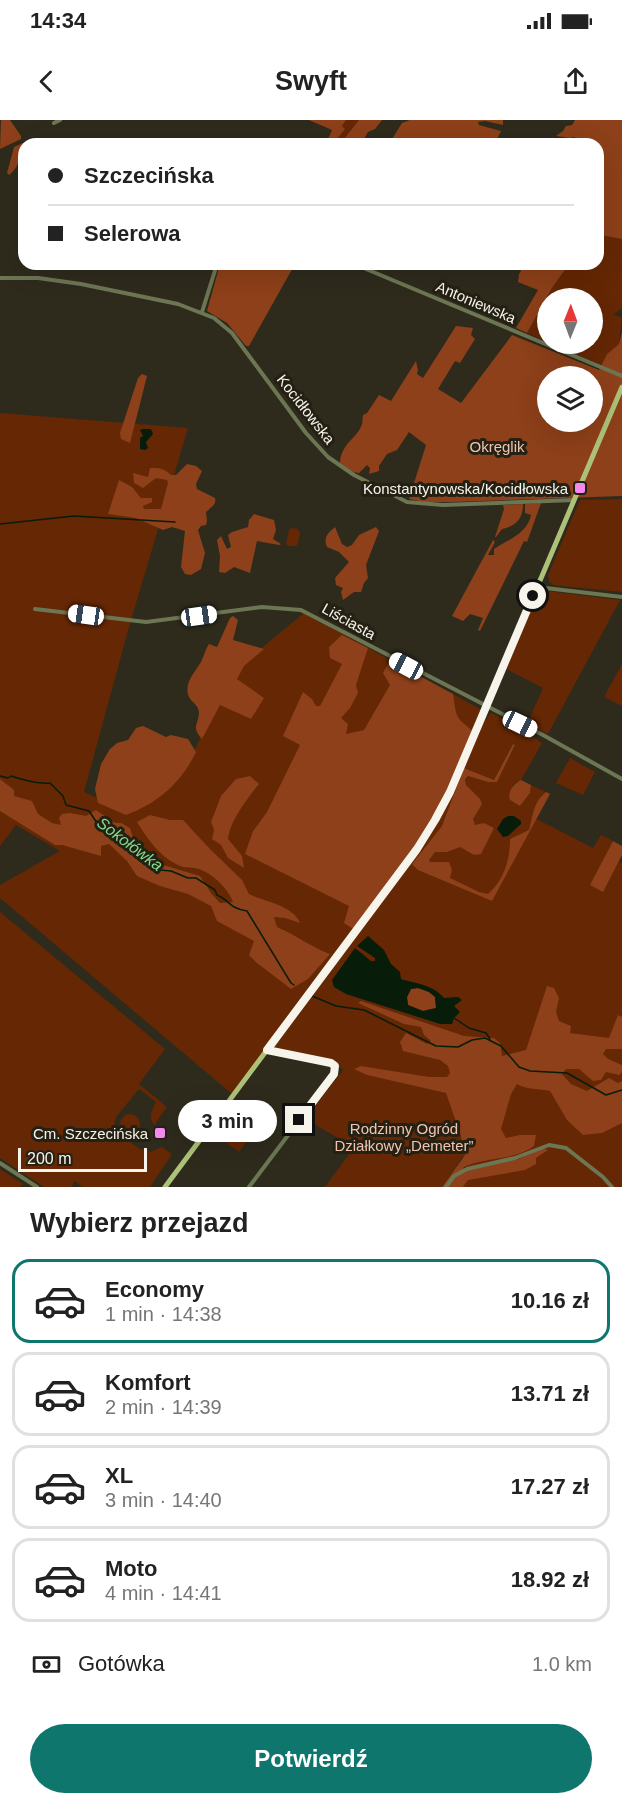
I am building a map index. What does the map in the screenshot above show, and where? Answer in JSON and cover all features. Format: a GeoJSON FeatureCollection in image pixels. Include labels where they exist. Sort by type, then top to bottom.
{"type":"FeatureCollection","features":[{"type":"Feature","properties":{"kind":"main road"},"geometry":{"type":"LineString","coordinates":[[165,1187],[427,833],[450,792],[622,387]]}},
{"type":"Feature","properties":{"kind":"street"},"geometry":{"type":"LineString","coordinates":[[54,123],[60,120]]}},
{"type":"Feature","properties":{"kind":"street"},"geometry":{"type":"LineString","coordinates":[[202,312],[215,270]]}},
{"type":"Feature","properties":{"kind":"street","name":"Antoniewska"},"geometry":{"type":"LineString","coordinates":[[368,270],[622,376]]}},
{"type":"Feature","properties":{"kind":"street","name":"Kocidłowska"},"geometry":{"type":"LineString","coordinates":[[0,278],[22,277],[81,284],[171,302],[202,312],[220,322],[232,333],[306,433],[328,457],[354,475],[407,502],[443,505],[574,500]]}},
{"type":"Feature","properties":{"kind":"street"},"geometry":{"type":"LineString","coordinates":[[537,587],[622,597]]}},
{"type":"Feature","properties":{"kind":"street","name":"Liściasta"},"geometry":{"type":"LineString","coordinates":[[35,609],[146,622],[251,608],[299,610],[543,735],[622,779]]}},
{"type":"Feature","properties":{"kind":"street"},"geometry":{"type":"LineString","coordinates":[[249,1187],[335,1072],[335,1066],[331,1063],[267,1050]]}},
{"type":"Feature","properties":{"kind":"street"},"geometry":{"type":"LineString","coordinates":[[446,1187],[454,1176],[467,1169],[515,1158],[549,1145],[566,1148],[603,1177],[612,1187]]}},
{"type":"Feature","properties":{"kind":"street"},"geometry":{"type":"LineString","coordinates":[[0,1163],[37,1187]]}},
{"type":"Feature","properties":{"kind":"street"},"geometry":{"type":"LineString","coordinates":[[24,1187],[29,1181]]}},
{"type":"Feature","properties":{"kind":"green space"},"geometry":{"type":"Polygon","coordinates":[[[1,120],[10,120],[21,138],[0,149],[1,120]]]}},
{"type":"Feature","properties":{"kind":"green space"},"geometry":{"type":"Polygon","coordinates":[[[309,120],[346,120],[342,126],[345,129],[338,138],[329,138],[332,130],[309,120]]]}},
{"type":"Feature","properties":{"kind":"green space"},"geometry":{"type":"Polygon","coordinates":[[[346,120],[359,120],[345,138],[338,138],[345,129],[342,126],[346,120]]]}},
{"type":"Feature","properties":{"kind":"green space"},"geometry":{"type":"Polygon","coordinates":[[[359,120],[382,120],[364,138],[345,138],[359,120]]]}},
{"type":"Feature","properties":{"kind":"green space"},"geometry":{"type":"Polygon","coordinates":[[[410,120],[503,120],[503,125],[485,121],[478,122],[479,125],[501,131],[498,138],[393,138],[402,123],[410,120]]]}},
{"type":"Feature","properties":{"kind":"green space"},"geometry":{"type":"Polygon","coordinates":[[[575,120],[622,120],[622,239],[604,236],[604,138],[556,136],[566,126],[572,125],[575,120]]]}},
{"type":"Feature","properties":{"kind":"green space"},"geometry":{"type":"Polygon","coordinates":[[[18,145],[18,162],[9,175],[7,173],[14,147],[18,145]]]}},
{"type":"Feature","properties":{"kind":"green space"},"geometry":{"type":"Polygon","coordinates":[[[604,236],[622,239],[622,308],[613,315],[622,317],[619,344],[607,354],[602,365],[576,354],[603,354],[603,288],[552,288],[565,270],[604,270],[604,236]]]}},
{"type":"Feature","properties":{"kind":"green space"},"geometry":{"type":"Polygon","coordinates":[[[218,270],[292,270],[249,346],[246,346],[227,323],[207,311],[218,270]]]}},
{"type":"Feature","properties":{"kind":"green space"},"geometry":{"type":"Polygon","coordinates":[[[521,270],[565,270],[552,288],[537,290],[518,282],[521,270]]]}},
{"type":"Feature","properties":{"kind":"green space"},"geometry":{"type":"Polygon","coordinates":[[[537,292],[537,315],[527,333],[516,328],[537,292]]]}},
{"type":"Feature","properties":{"kind":"green space"},"geometry":{"type":"Polygon","coordinates":[[[537,315],[537,338],[527,333],[537,315]]]}},
{"type":"Feature","properties":{"kind":"green space","name":"Okręglik"},"geometry":{"type":"Polygon","coordinates":[[[456,326],[473,328],[471,335],[475,339],[460,363],[455,361],[438,389],[461,403],[512,335],[537,345],[537,354],[559,354],[589,366],[537,366],[537,432],[603,432],[603,366],[601,366],[607,354],[619,344],[622,332],[622,496],[452,502],[424,502],[409,499],[426,445],[409,432],[397,450],[387,454],[379,466],[379,471],[369,474],[370,468],[367,465],[359,473],[353,472],[340,463],[343,450],[360,429],[363,415],[367,413],[379,395],[391,401],[416,361],[417,374],[423,378],[456,326]]]}},
{"type":"Feature","properties":{"kind":"green space"},"geometry":{"type":"Polygon","coordinates":[[[142,374],[147,376],[130,443],[121,439],[120,433],[138,378],[142,374]]]}},
{"type":"Feature","properties":{"kind":"green space","name":"Rodzinny Ogród Działkowy „Demeter”"},"geometry":{"type":"Polygon","coordinates":[[[0,413],[188,428],[129,627],[84,792],[130,813],[185,770],[213,712],[242,664],[304,613],[482,710],[455,777],[465,782],[468,776],[488,782],[497,781],[515,746],[513,744],[494,780],[464,768],[482,725],[491,713],[520,727],[542,743],[521,780],[513,785],[510,800],[520,806],[530,793],[531,785],[546,792],[540,797],[533,817],[593,848],[601,835],[613,841],[606,855],[622,863],[622,1187],[463,1187],[471,1179],[463,1156],[442,1187],[325,1187],[354,1147],[305,1119],[343,1070],[335,1062],[266,1048],[232,1094],[0,898],[0,885],[60,851],[16,825],[0,846],[0,413]]]}},
{"type":"Feature","properties":{"kind":"green space"},"geometry":{"type":"Polygon","coordinates":[[[187,464],[196,466],[202,471],[196,484],[197,489],[215,498],[215,503],[206,512],[206,525],[201,526],[198,530],[205,553],[201,569],[191,575],[185,574],[181,567],[185,531],[172,527],[163,530],[136,518],[108,514],[119,480],[132,487],[141,498],[152,498],[152,502],[143,506],[144,509],[161,509],[167,480],[156,478],[143,488],[134,483],[133,473],[148,477],[150,468],[156,468],[176,475],[187,464]]]}},
{"type":"Feature","properties":{"kind":"green space"},"geometry":{"type":"Polygon","coordinates":[[[622,499],[622,592],[553,585],[548,575],[580,500],[622,499]]]}},
{"type":"Feature","properties":{"kind":"green space"},"geometry":{"type":"Polygon","coordinates":[[[541,503],[527,542],[524,541],[480,631],[478,630],[483,618],[470,614],[463,621],[452,616],[493,540],[495,542],[488,555],[494,555],[494,549],[526,527],[531,515],[525,513],[525,504],[541,503]]]}},
{"type":"Feature","properties":{"kind":"green space"},"geometry":{"type":"Polygon","coordinates":[[[523,504],[522,514],[518,521],[502,529],[495,537],[504,509],[503,505],[523,504]]]}},
{"type":"Feature","properties":{"kind":"green space"},"geometry":{"type":"Polygon","coordinates":[[[254,514],[274,520],[276,530],[273,539],[281,544],[257,541],[250,573],[234,567],[225,573],[219,572],[220,556],[217,540],[221,536],[227,549],[231,547],[228,535],[248,527],[249,520],[254,514]]]}},
{"type":"Feature","properties":{"kind":"green space"},"geometry":{"type":"Polygon","coordinates":[[[335,527],[342,544],[347,547],[352,545],[359,535],[376,527],[379,531],[366,565],[368,578],[361,592],[354,592],[343,600],[341,592],[343,588],[336,585],[335,578],[349,562],[326,544],[327,536],[335,527]]]}},
{"type":"Feature","properties":{"kind":"green space"},"geometry":{"type":"Polygon","coordinates":[[[298,529],[300,534],[297,546],[286,544],[289,530],[298,529]]]}},
{"type":"Feature","properties":{"kind":"green space"},"geometry":{"type":"Polygon","coordinates":[[[547,591],[620,600],[548,734],[527,724],[543,688],[506,669],[536,597],[547,591]]]}},
{"type":"Feature","properties":{"kind":"green space"},"geometry":{"type":"Polygon","coordinates":[[[233,616],[238,620],[233,640],[264,649],[244,666],[237,679],[264,698],[251,719],[220,705],[202,739],[196,729],[199,710],[189,697],[189,683],[206,648],[209,644],[217,647],[233,616]]]}},
{"type":"Feature","properties":{"kind":"green space"},"geometry":{"type":"Polygon","coordinates":[[[342,635],[368,648],[356,685],[358,693],[350,708],[341,718],[348,724],[346,734],[364,730],[390,685],[383,673],[390,660],[453,694],[458,716],[473,732],[424,834],[353,929],[344,923],[349,906],[245,854],[253,831],[267,812],[300,745],[283,736],[303,692],[312,699],[316,706],[320,706],[342,664],[330,658],[329,647],[342,635]]]}},
{"type":"Feature","properties":{"kind":"green space"},"geometry":{"type":"Polygon","coordinates":[[[622,664],[622,706],[604,697],[622,664]]]}},
{"type":"Feature","properties":{"kind":"green space"},"geometry":{"type":"Polygon","coordinates":[[[143,726],[166,737],[171,735],[188,739],[196,752],[184,773],[167,791],[148,805],[126,815],[98,803],[95,789],[101,764],[110,749],[117,743],[128,740],[136,728],[143,726]]]}},
{"type":"Feature","properties":{"kind":"green space"},"geometry":{"type":"Polygon","coordinates":[[[513,744],[515,745],[497,782],[488,782],[468,776],[465,780],[466,785],[482,804],[473,819],[475,825],[484,823],[494,828],[481,854],[474,855],[460,847],[447,852],[435,852],[429,860],[430,862],[449,862],[452,870],[450,878],[488,894],[505,869],[510,839],[529,830],[538,800],[546,792],[550,794],[492,901],[418,870],[412,864],[442,826],[464,768],[494,780],[513,744]]]}},
{"type":"Feature","properties":{"kind":"green space"},"geometry":{"type":"Polygon","coordinates":[[[570,758],[595,772],[583,795],[556,783],[570,758]]]}},
{"type":"Feature","properties":{"kind":"green space"},"geometry":{"type":"Polygon","coordinates":[[[250,776],[259,784],[244,803],[229,832],[228,839],[242,856],[244,868],[228,858],[221,845],[212,839],[214,830],[211,822],[221,796],[236,779],[250,776]]]}},
{"type":"Feature","properties":{"kind":"green space"},"geometry":{"type":"Polygon","coordinates":[[[0,779],[14,790],[14,796],[32,801],[38,814],[52,823],[61,825],[59,818],[62,814],[86,816],[96,810],[115,823],[121,823],[130,828],[140,861],[149,868],[160,864],[200,876],[220,903],[233,902],[224,888],[206,872],[183,867],[168,860],[137,822],[150,815],[170,820],[183,820],[242,880],[249,894],[285,908],[300,923],[274,917],[277,927],[330,954],[308,979],[291,989],[249,955],[254,941],[217,921],[211,906],[188,894],[137,876],[127,861],[109,844],[101,846],[101,856],[55,845],[0,811],[0,779]]]}},
{"type":"Feature","properties":{"kind":"green space"},"geometry":{"type":"Polygon","coordinates":[[[521,780],[531,785],[530,793],[520,806],[510,800],[509,794],[521,780]]]}},
{"type":"Feature","properties":{"kind":"green space"},"geometry":{"type":"Polygon","coordinates":[[[613,841],[622,846],[622,855],[603,892],[590,885],[613,841]]]}},
{"type":"Feature","properties":{"kind":"green space"},"geometry":{"type":"Polygon","coordinates":[[[0,912],[165,1049],[139,1084],[167,1107],[155,1124],[159,1127],[155,1125],[151,1120],[151,1113],[156,1102],[139,1089],[116,1117],[114,1126],[117,1133],[140,1149],[150,1152],[162,1147],[172,1154],[150,1187],[82,1187],[75,1181],[71,1187],[44,1187],[0,1158],[0,912]]]}},
{"type":"Feature","properties":{"kind":"green space"},"geometry":{"type":"Polygon","coordinates":[[[547,986],[554,988],[559,998],[556,1012],[559,1021],[571,1026],[570,1033],[609,1038],[618,1015],[622,1017],[622,1049],[606,1049],[603,1054],[608,1059],[622,1065],[622,1072],[619,1075],[606,1072],[601,1080],[593,1081],[579,1069],[566,1069],[562,1074],[571,1084],[587,1091],[609,1078],[618,1083],[622,1081],[622,1123],[602,1133],[583,1135],[567,1120],[550,1091],[517,1084],[511,1094],[501,1129],[506,1138],[536,1135],[534,1146],[516,1155],[478,1162],[463,1168],[466,1171],[519,1159],[543,1148],[548,1150],[536,1158],[536,1164],[525,1170],[468,1180],[463,1187],[442,1187],[465,1155],[446,1093],[367,1075],[354,1069],[361,1066],[429,1077],[447,1077],[450,1073],[448,1066],[440,1060],[403,1051],[400,1042],[406,1033],[427,1044],[431,1041],[424,1035],[421,1027],[404,1024],[358,1003],[361,1001],[464,1036],[494,1038],[500,1043],[502,1056],[526,1050],[547,986]]]}},
{"type":"Feature","properties":{"kind":"green space"},"geometry":{"type":"Polygon","coordinates":[[[418,988],[435,997],[436,1008],[423,1011],[408,1005],[407,997],[411,989],[418,988]]]}},
{"type":"Feature","properties":{"kind":"green space"},"geometry":{"type":"Polygon","coordinates":[[[130,1114],[137,1117],[140,1124],[137,1131],[130,1134],[123,1131],[120,1124],[123,1117],[130,1114]]]}},
{"type":"Feature","properties":{"kind":"green space"},"geometry":{"type":"Polygon","coordinates":[[[225,1123],[247,1141],[239,1152],[216,1135],[225,1123]]]}},
{"type":"Feature","properties":{"kind":"green space"},"geometry":{"type":"Polygon","coordinates":[[[0,1169],[23,1184],[21,1187],[0,1187],[0,1169]]]}},
{"type":"Feature","properties":{"kind":"shaded area"},"geometry":{"type":"Polygon","coordinates":[[[151,429],[153,434],[146,442],[148,448],[145,450],[140,449],[140,438],[143,436],[140,430],[151,429]]]}},
{"type":"Feature","properties":{"kind":"shaded area"},"geometry":{"type":"Polygon","coordinates":[[[514,816],[521,821],[521,824],[508,836],[503,837],[497,829],[503,819],[514,816]]]}},
{"type":"Feature","properties":{"kind":"shaded area"},"geometry":{"type":"Polygon","coordinates":[[[368,936],[384,950],[391,964],[400,972],[401,979],[430,988],[444,998],[458,997],[462,1000],[454,1006],[460,1012],[452,1024],[440,1024],[346,994],[334,987],[332,980],[355,948],[371,961],[375,961],[375,958],[357,946],[368,936]],[[418,988],[411,989],[407,997],[408,1005],[423,1011],[436,1008],[435,997],[418,988]]]}},
{"type":"Feature","properties":{"kind":"waterway"},"geometry":{"type":"LineString","coordinates":[[0,524],[74,516],[175,522]]}},
{"type":"Feature","properties":{"kind":"waterway","name":"Sokołówka"},"geometry":{"type":"LineString","coordinates":[[0,776],[50,783],[63,796],[66,805],[89,811],[97,823],[103,823],[112,835],[160,870],[196,878],[215,890],[217,895],[233,906],[247,911],[294,985]]}},
{"type":"Feature","properties":{"kind":"waterway","name":"Sokołówka"},"geometry":{"type":"LineString","coordinates":[[312,996],[336,1006],[364,1010],[436,1046],[458,1047],[472,1040],[485,1038],[501,1046],[519,1067],[530,1071],[567,1073],[606,1095],[622,1090]]}},
{"type":"Feature","properties":{"kind":"waterway"},"geometry":{"type":"LineString","coordinates":[[454,1018],[469,1028],[486,1033],[490,1039]]}},
{"type":"Feature","properties":{"kind":"place","name":"Konstantynowska/Kocidłowska"},"geometry":{"type":"Point","coordinates":[580,488]}},
{"type":"Feature","properties":{"kind":"place","name":"Cm. Szczecińska"},"geometry":{"type":"Point","coordinates":[160,1133]}},
{"type":"Feature","properties":{"kind":"route"},"geometry":{"type":"LineString","coordinates":[[299,1120],[334,1074],[335,1066],[331,1063],[267,1050],[417,849],[435,820],[456,779],[533,596]]}}]}
